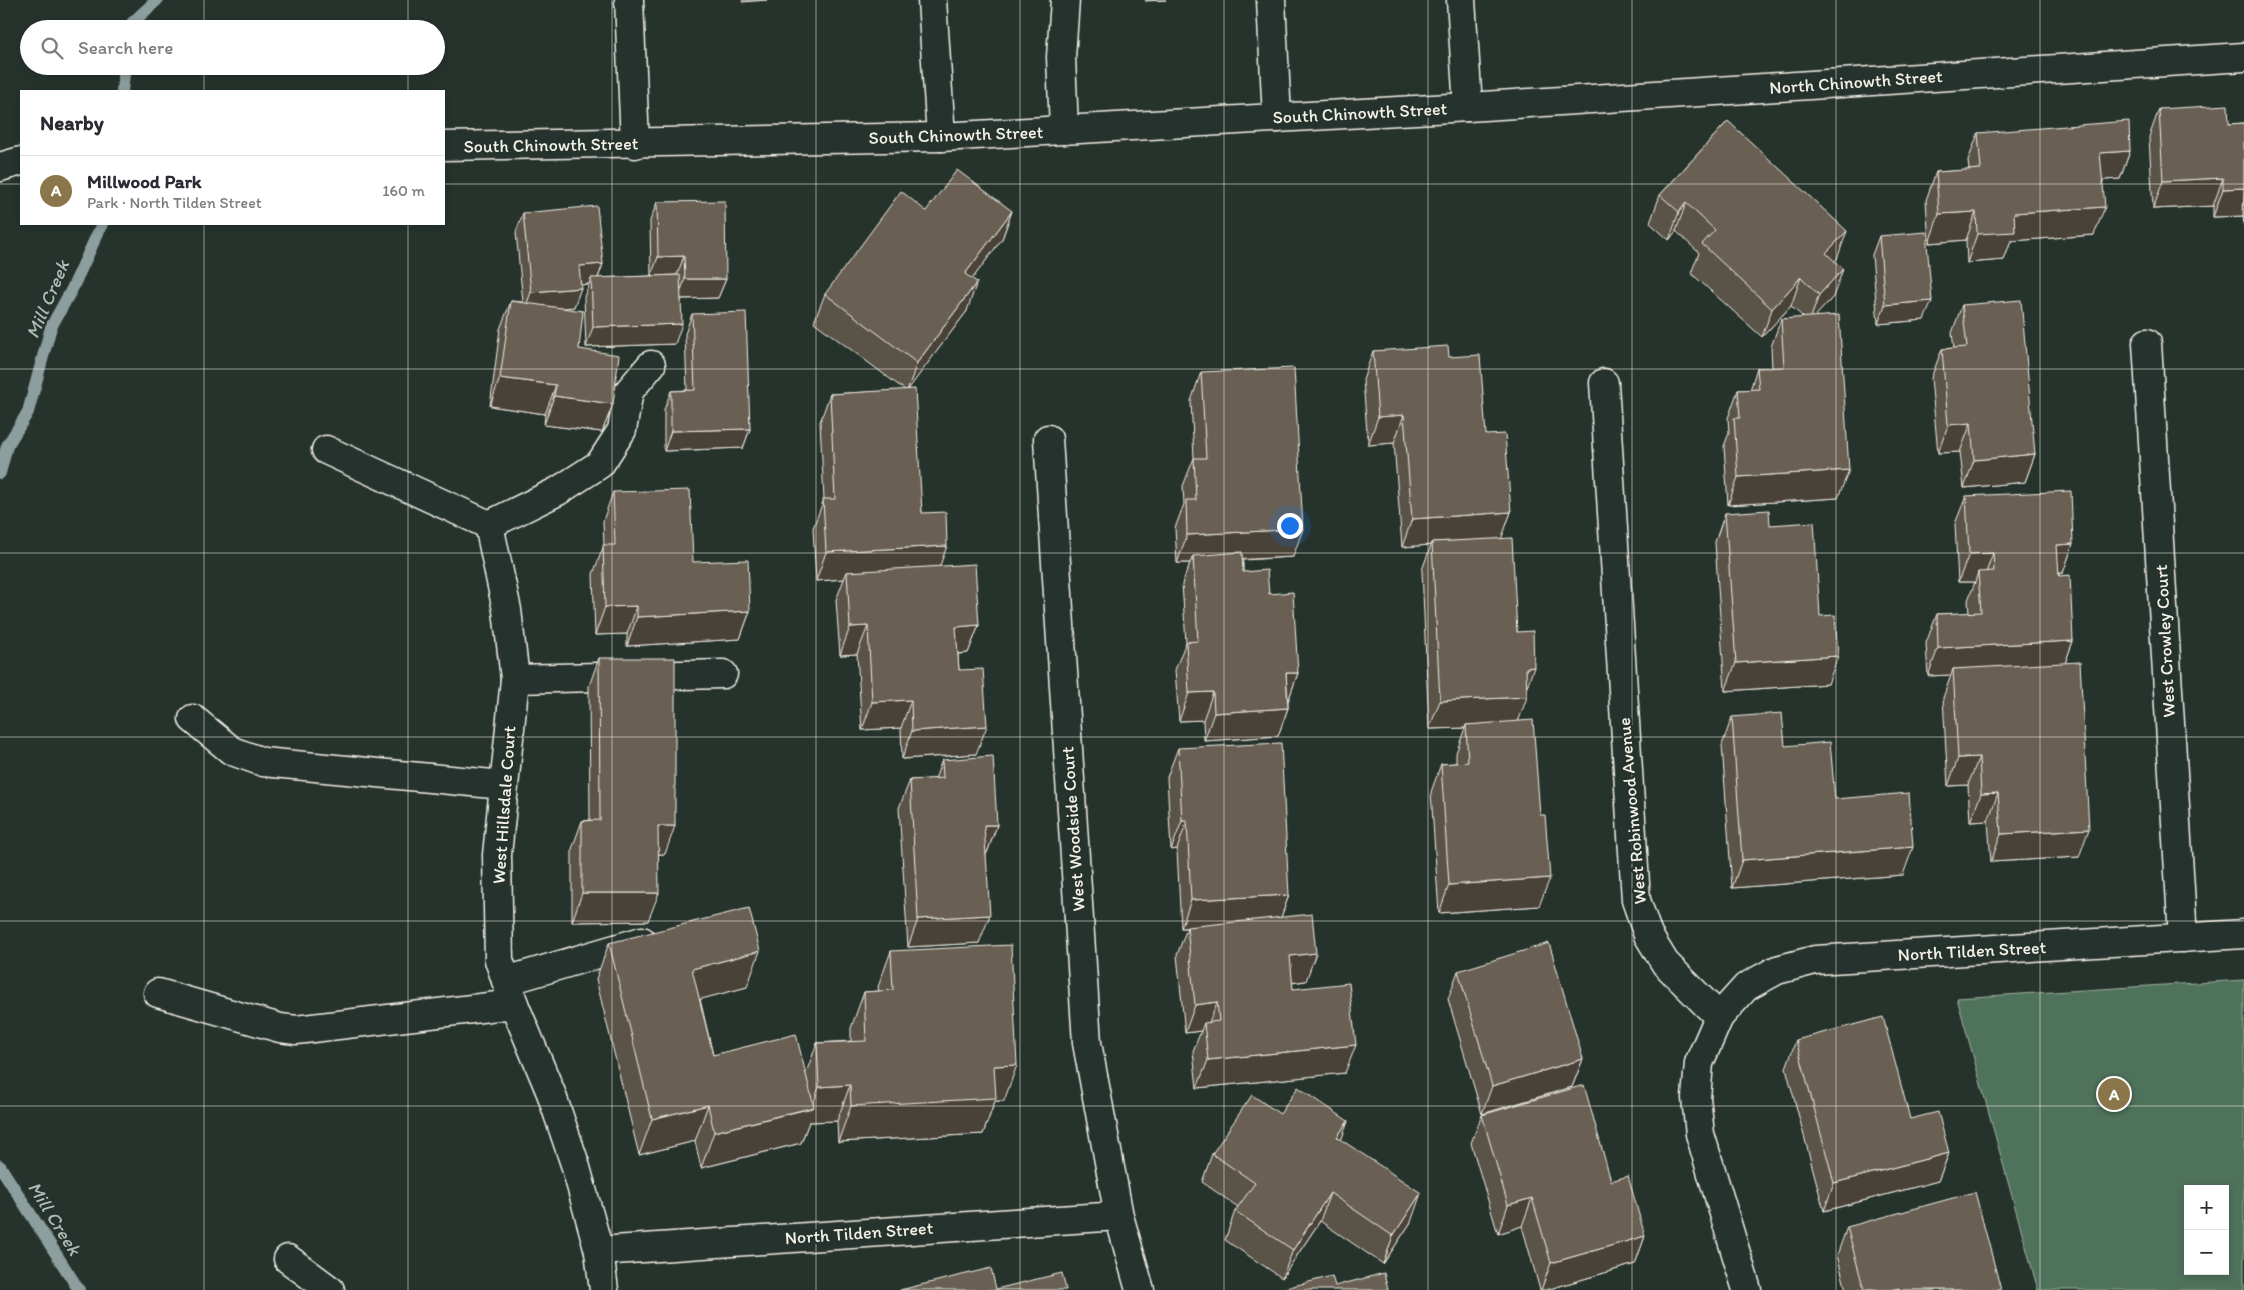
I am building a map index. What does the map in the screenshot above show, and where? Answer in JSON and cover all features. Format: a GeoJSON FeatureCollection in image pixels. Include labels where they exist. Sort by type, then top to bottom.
{"type":"FeatureCollection","features":[{"type":"Feature","properties":{"kind":"street"},"geometry":{"type":"LineString","coordinates":[[629,0],[635,144]]}},
{"type":"Feature","properties":{"kind":"street"},"geometry":{"type":"LineString","coordinates":[[932,0],[941,137]]}},
{"type":"Feature","properties":{"kind":"street"},"geometry":{"type":"LineString","coordinates":[[1064,130],[1061,57],[1065,0]]}},
{"type":"Feature","properties":{"kind":"street"},"geometry":{"type":"LineString","coordinates":[[1271,0],[1277,118]]}},
{"type":"Feature","properties":{"kind":"street"},"geometry":{"type":"LineString","coordinates":[[1461,0],[1468,106]]}},
{"type":"Feature","properties":{"kind":"street","name":"North Chinowth Street"},"geometry":{"type":"LineString","coordinates":[[1468,106],[2244,57]]}},
{"type":"Feature","properties":{"kind":"street","name":"South Chinowth Street"},"geometry":{"type":"LineString","coordinates":[[445,146],[941,137],[1468,106]]}},
{"type":"Feature","properties":{"kind":"street"},"geometry":{"type":"LineString","coordinates":[[0,147],[20,150]]}},
{"type":"Feature","properties":{"kind":"street"},"geometry":{"type":"LineString","coordinates":[[0,167],[20,161]]}},
{"type":"Feature","properties":{"kind":"street","name":"West Crowley Court"},"geometry":{"type":"LineString","coordinates":[[2147,343],[2183,938]]}},
{"type":"Feature","properties":{"kind":"street"},"geometry":{"type":"LineString","coordinates":[[326,450],[489,525],[558,491],[600,464],[622,430],[629,391],[651,365]]}},
{"type":"Feature","properties":{"kind":"street","name":"West Robinwood Avenue"},"geometry":{"type":"LineString","coordinates":[[1604,383],[1636,900],[1648,935],[1665,963],[1719,1017]]}},
{"type":"Feature","properties":{"kind":"street","name":"West Woodside Court"},"geometry":{"type":"LineString","coordinates":[[1048,439],[1087,1043],[1119,1216],[1140,1290]]}},
{"type":"Feature","properties":{"kind":"street","name":"West Hillsdale Court"},"geometry":{"type":"LineString","coordinates":[[489,525],[507,610],[515,679],[503,784],[497,864],[499,960],[575,1164],[599,1251],[604,1290]]}},
{"type":"Feature","properties":{"kind":"street"},"geometry":{"type":"LineString","coordinates":[[515,679],[723,674]]}},
{"type":"Feature","properties":{"kind":"street"},"geometry":{"type":"LineString","coordinates":[[193,719],[232,751],[263,762],[503,784]]}},
{"type":"Feature","properties":{"kind":"street","name":"North Tilden Street"},"geometry":{"type":"LineString","coordinates":[[1719,1017],[1746,987],[1777,970],[1815,960],[2244,934]]}},
{"type":"Feature","properties":{"kind":"street"},"geometry":{"type":"LineString","coordinates":[[158,993],[280,1028],[296,1030],[510,992],[664,935]]}},
{"type":"Feature","properties":{"kind":"street"},"geometry":{"type":"LineString","coordinates":[[1719,1017],[1699,1063],[1696,1098],[1700,1134],[1747,1290]]}},
{"type":"Feature","properties":{"kind":"street","name":"North Tilden Street"},"geometry":{"type":"LineString","coordinates":[[599,1251],[1119,1216]]}},
{"type":"Feature","properties":{"kind":"street"},"geometry":{"type":"LineString","coordinates":[[288,1259],[330,1290]]}},
{"type":"Feature","properties":{"kind":"green space"},"geometry":{"type":"Polygon","coordinates":[[[2244,980],[2244,1290],[2038,1290],[1957,998],[2244,980]]]}},
{"type":"Feature","properties":{"kind":"building"},"geometry":{"type":"Polygon","coordinates":[[[2228,105],[2229,124],[2244,123],[2244,188],[2223,189],[2223,178],[2163,181],[2159,109],[2228,105]]]}},
{"type":"Feature","properties":{"kind":"building"},"geometry":{"type":"Polygon","coordinates":[[[1728,121],[1847,231],[1826,253],[1843,269],[1819,295],[1801,277],[1772,309],[1702,244],[1715,230],[1686,203],[1679,212],[1660,195],[1728,121]]]}},
{"type":"Feature","properties":{"kind":"building"},"geometry":{"type":"Polygon","coordinates":[[[2129,121],[2130,151],[2100,153],[2105,207],[2014,213],[2015,232],[1977,234],[1976,212],[1939,214],[1936,172],[1981,169],[1978,133],[2129,121]]]}},
{"type":"Feature","properties":{"kind":"building"},"geometry":{"type":"Polygon","coordinates":[[[957,170],[1012,211],[965,274],[977,282],[917,363],[825,294],[901,191],[926,211],[957,170]]]}},
{"type":"Feature","properties":{"kind":"building"},"geometry":{"type":"Polygon","coordinates":[[[725,201],[726,279],[685,279],[684,256],[658,257],[657,202],[725,201]]]}},
{"type":"Feature","properties":{"kind":"building"},"geometry":{"type":"Polygon","coordinates":[[[597,206],[603,264],[579,266],[581,288],[531,292],[523,213],[597,206]]]}},
{"type":"Feature","properties":{"kind":"building"},"geometry":{"type":"Polygon","coordinates":[[[1926,232],[1932,301],[1885,305],[1879,236],[1926,232]]]}},
{"type":"Feature","properties":{"kind":"building"},"geometry":{"type":"Polygon","coordinates":[[[680,275],[682,324],[593,327],[591,278],[680,275]]]}},
{"type":"Feature","properties":{"kind":"building"},"geometry":{"type":"Polygon","coordinates":[[[2021,300],[2035,454],[1974,460],[1971,423],[1948,425],[1942,349],[1967,347],[1962,305],[2021,300]]]}},
{"type":"Feature","properties":{"kind":"building"},"geometry":{"type":"Polygon","coordinates":[[[511,301],[583,311],[579,349],[619,355],[613,404],[554,396],[556,385],[500,378],[511,301]]]}},
{"type":"Feature","properties":{"kind":"building"},"geometry":{"type":"Polygon","coordinates":[[[746,312],[750,429],[671,431],[671,391],[695,390],[692,314],[746,312]]]}},
{"type":"Feature","properties":{"kind":"building"},"geometry":{"type":"Polygon","coordinates":[[[1839,315],[1849,470],[1738,477],[1734,418],[1740,418],[1738,390],[1759,389],[1757,368],[1784,367],[1781,319],[1839,315]]]}},
{"type":"Feature","properties":{"kind":"building"},"geometry":{"type":"Polygon","coordinates":[[[1448,346],[1449,357],[1480,355],[1486,435],[1505,434],[1511,512],[1412,519],[1404,415],[1378,417],[1373,351],[1448,346]]]}},
{"type":"Feature","properties":{"kind":"building"},"geometry":{"type":"Polygon","coordinates":[[[1294,368],[1303,529],[1187,535],[1186,500],[1196,500],[1194,458],[1206,458],[1201,372],[1294,368]]]}},
{"type":"Feature","properties":{"kind":"building"},"geometry":{"type":"Polygon","coordinates":[[[915,389],[922,513],[946,512],[947,546],[826,552],[823,499],[835,499],[830,394],[915,389]]]}},
{"type":"Feature","properties":{"kind":"building"},"geometry":{"type":"Polygon","coordinates":[[[690,490],[693,562],[748,560],[750,611],[637,617],[637,606],[605,607],[603,545],[615,545],[613,492],[690,490]]]}},
{"type":"Feature","properties":{"kind":"building"},"geometry":{"type":"Polygon","coordinates":[[[2071,491],[2073,544],[2057,545],[2059,576],[2070,575],[2073,641],[1938,648],[1937,614],[1981,612],[1978,572],[1994,571],[1993,553],[1969,554],[1966,496],[2071,491]]]}},
{"type":"Feature","properties":{"kind":"building"},"geometry":{"type":"Polygon","coordinates":[[[1769,510],[1770,525],[1814,522],[1820,616],[1835,615],[1838,656],[1736,663],[1725,513],[1769,510]]]}},
{"type":"Feature","properties":{"kind":"building"},"geometry":{"type":"Polygon","coordinates":[[[1512,538],[1517,632],[1533,631],[1534,667],[1526,668],[1527,697],[1440,701],[1432,542],[1512,538]]]}},
{"type":"Feature","properties":{"kind":"building"},"geometry":{"type":"Polygon","coordinates":[[[1242,552],[1243,572],[1267,570],[1269,594],[1293,592],[1298,673],[1286,673],[1288,708],[1214,713],[1213,692],[1189,693],[1186,642],[1198,641],[1193,556],[1242,552]]]}},
{"type":"Feature","properties":{"kind":"building"},"geometry":{"type":"Polygon","coordinates":[[[975,564],[979,625],[956,627],[959,670],[983,669],[987,726],[912,731],[911,700],[872,702],[868,626],[850,627],[847,572],[975,564]]]}},
{"type":"Feature","properties":{"kind":"building"},"geometry":{"type":"Polygon","coordinates":[[[599,658],[675,658],[675,826],[658,826],[659,893],[582,893],[582,821],[600,820],[599,658]]]}},
{"type":"Feature","properties":{"kind":"building"},"geometry":{"type":"Polygon","coordinates":[[[2080,662],[2089,829],[2001,834],[1998,793],[1981,794],[1979,757],[1958,758],[1953,669],[2080,662]]]}},
{"type":"Feature","properties":{"kind":"building"},"geometry":{"type":"Polygon","coordinates":[[[1782,713],[1785,746],[1830,742],[1835,799],[1909,793],[1913,847],[1742,860],[1732,717],[1782,713]]]}},
{"type":"Feature","properties":{"kind":"building"},"geometry":{"type":"Polygon","coordinates":[[[1533,720],[1540,815],[1545,815],[1550,878],[1449,885],[1441,764],[1468,762],[1466,725],[1533,720]]]}},
{"type":"Feature","properties":{"kind":"building"},"geometry":{"type":"Polygon","coordinates":[[[1281,743],[1289,895],[1191,900],[1187,821],[1182,821],[1178,748],[1281,743]]]}},
{"type":"Feature","properties":{"kind":"building"},"geometry":{"type":"Polygon","coordinates":[[[993,756],[997,825],[984,825],[990,915],[918,919],[910,780],[943,778],[942,760],[993,756]]]}},
{"type":"Feature","properties":{"kind":"building"},"geometry":{"type":"Polygon","coordinates":[[[749,908],[760,951],[692,969],[713,1055],[796,1034],[814,1107],[714,1132],[708,1105],[652,1119],[609,943],[749,908]]]}},
{"type":"Feature","properties":{"kind":"building"},"geometry":{"type":"Polygon","coordinates":[[[1312,914],[1316,953],[1290,956],[1293,989],[1349,983],[1356,1045],[1208,1060],[1204,1023],[1219,1021],[1217,1002],[1195,1005],[1187,927],[1312,914]]]}},
{"type":"Feature","properties":{"kind":"building"},"geometry":{"type":"Polygon","coordinates":[[[1549,943],[1583,1059],[1492,1086],[1458,971],[1549,943]]]}},
{"type":"Feature","properties":{"kind":"building"},"geometry":{"type":"Polygon","coordinates":[[[1011,945],[1017,1065],[994,1066],[996,1098],[851,1106],[850,1085],[819,1087],[817,1043],[866,1041],[864,992],[893,990],[891,951],[1011,945]]]}},
{"type":"Feature","properties":{"kind":"building"},"geometry":{"type":"Polygon","coordinates":[[[1883,1017],[1910,1119],[1938,1112],[1949,1153],[1834,1183],[1796,1040],[1883,1017]]]}},
{"type":"Feature","properties":{"kind":"building"},"geometry":{"type":"Polygon","coordinates":[[[1584,1085],[1611,1181],[1628,1176],[1645,1236],[1551,1263],[1532,1198],[1508,1205],[1482,1115],[1584,1085]]]}},
{"type":"Feature","properties":{"kind":"building"},"geometry":{"type":"Polygon","coordinates":[[[1298,1087],[1348,1121],[1337,1137],[1421,1193],[1393,1236],[1330,1193],[1293,1250],[1235,1211],[1255,1183],[1212,1154],[1252,1095],[1280,1114],[1298,1087]]]}},
{"type":"Feature","properties":{"kind":"building"},"geometry":{"type":"Polygon","coordinates":[[[1975,1192],[2001,1290],[1900,1290],[1899,1288],[1864,1290],[1847,1227],[1975,1192]]]}},
{"type":"Feature","properties":{"kind":"building"},"geometry":{"type":"Polygon","coordinates":[[[991,1268],[996,1289],[1062,1273],[1066,1290],[900,1290],[991,1268]]]}},
{"type":"Feature","properties":{"kind":"building"},"geometry":{"type":"Polygon","coordinates":[[[1384,1273],[1388,1290],[1278,1290],[1332,1276],[1335,1286],[1384,1273]]]}},
{"type":"Feature","properties":{"kind":"waterway","name":"Mill Creek"},"geometry":{"type":"LineString","coordinates":[[135,20],[157,0]]}},
{"type":"Feature","properties":{"kind":"waterway","name":"Mill Creek"},"geometry":{"type":"LineString","coordinates":[[122,90],[124,75]]}},
{"type":"Feature","properties":{"kind":"waterway","name":"Mill Creek"},"geometry":{"type":"LineString","coordinates":[[0,473],[7,446],[28,412],[51,327],[72,289],[102,225]]}},
{"type":"Feature","properties":{"kind":"waterway","name":"Mill Creek"},"geometry":{"type":"LineString","coordinates":[[0,1166],[79,1290]]}},
{"type":"Feature","properties":{"kind":"place","name":"Millwood Park"},"geometry":{"type":"Point","coordinates":[2114,1094]}}]}
